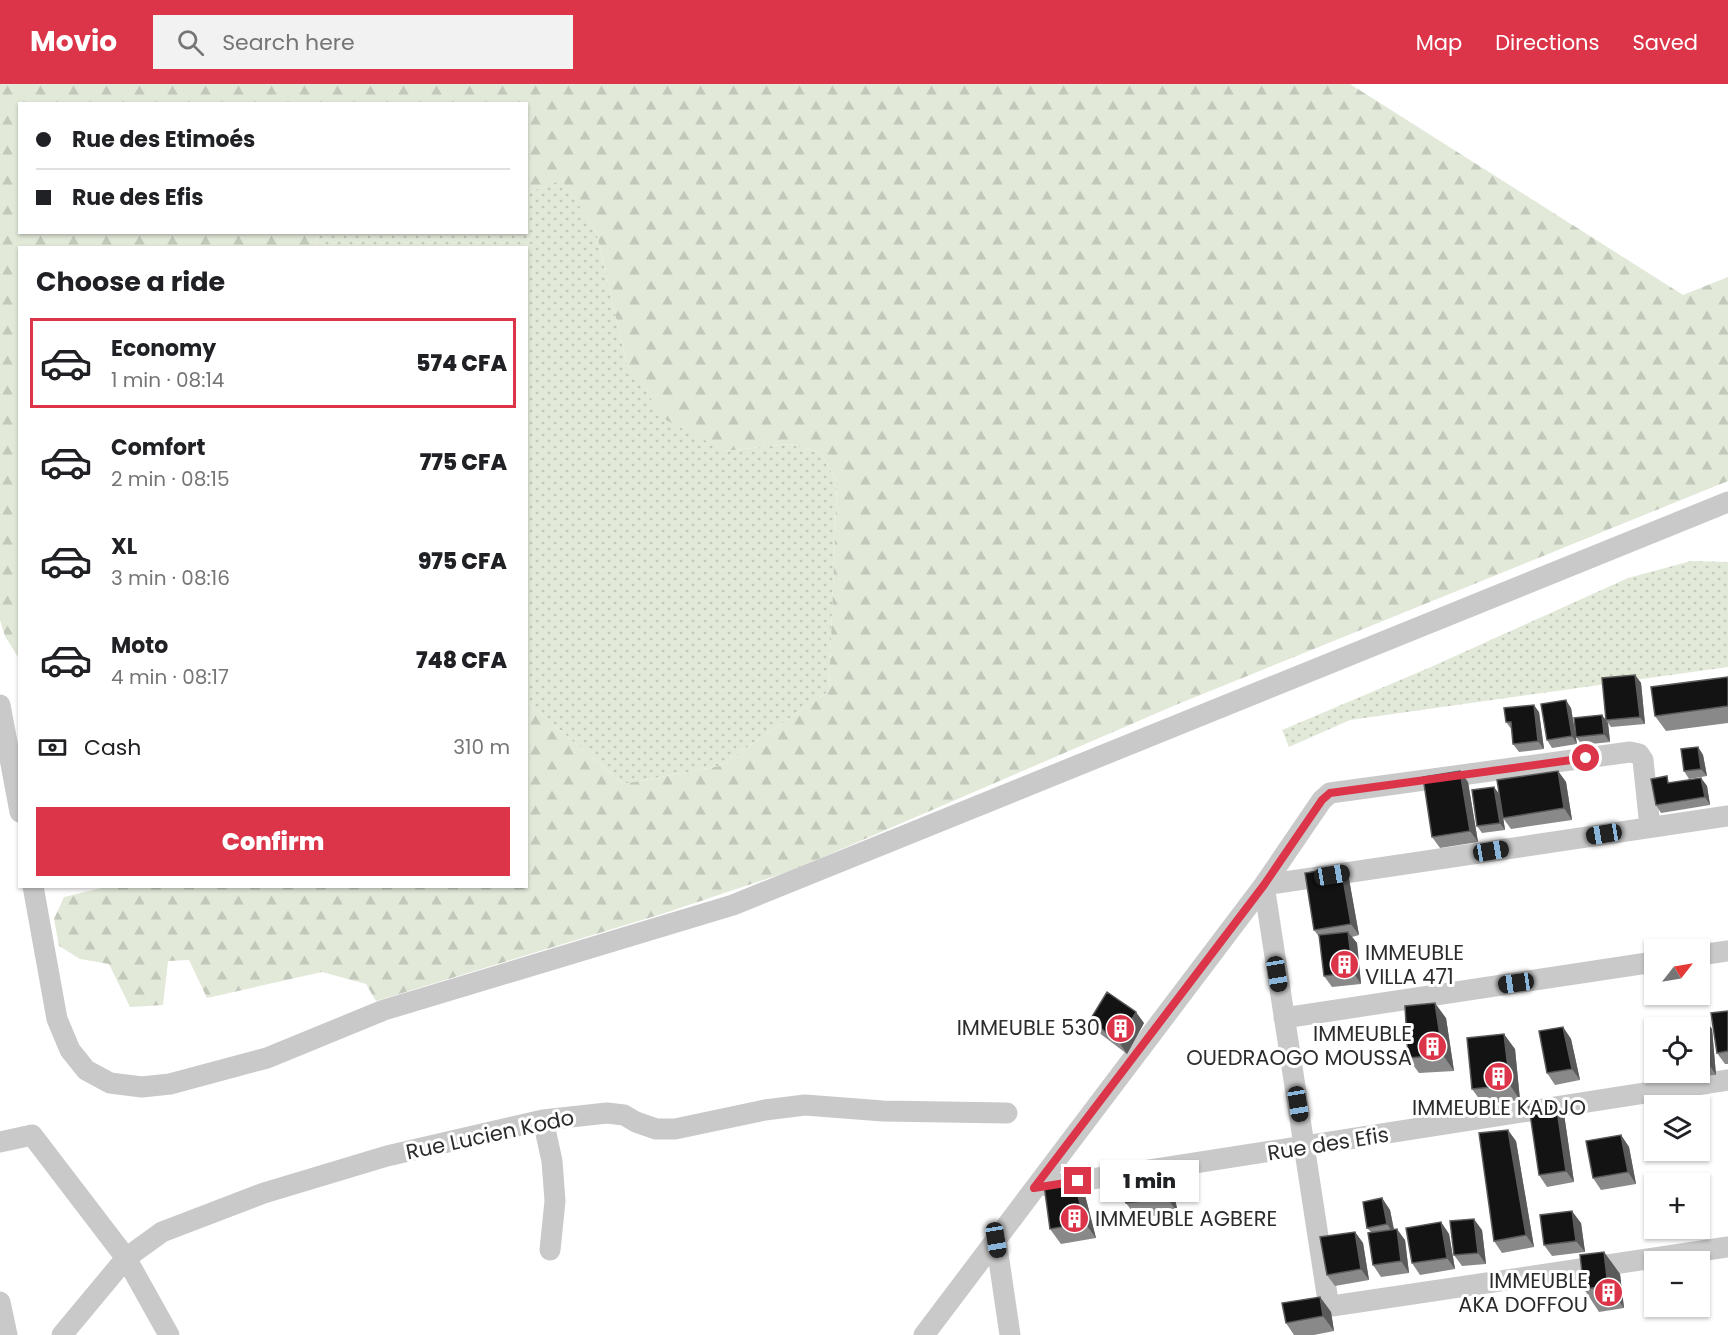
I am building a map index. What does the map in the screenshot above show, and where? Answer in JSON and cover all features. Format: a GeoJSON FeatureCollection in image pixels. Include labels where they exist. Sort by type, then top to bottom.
{"type":"FeatureCollection","features":[{"type":"Feature","properties":{"kind":"street"},"geometry":{"type":"LineString","coordinates":[[33,888],[57,1019],[70,1050],[87,1070],[110,1083],[142,1087],[170,1084],[267,1058],[384,1010],[733,904],[1728,502]]}},
{"type":"Feature","properties":{"kind":"street"},"geometry":{"type":"LineString","coordinates":[[0,705],[18,801]]}},
{"type":"Feature","properties":{"kind":"street"},"geometry":{"type":"LineString","coordinates":[[924,1335],[1264,885],[1322,800],[1330,793],[1630,753],[1639,754],[1643,760],[1650,827]]}},
{"type":"Feature","properties":{"kind":"street"},"geometry":{"type":"LineString","coordinates":[[1264,885],[1728,816]]}},
{"type":"Feature","properties":{"kind":"street"},"geometry":{"type":"LineString","coordinates":[[1264,885],[1328,1301],[1332,1306],[1728,1247]]}},
{"type":"Feature","properties":{"kind":"street"},"geometry":{"type":"LineString","coordinates":[[1710,954],[1728,951]]}},
{"type":"Feature","properties":{"kind":"street"},"geometry":{"type":"LineString","coordinates":[[1284,1018],[1644,964]]}},
{"type":"Feature","properties":{"kind":"street","name":"Rue des Efis"},"geometry":{"type":"LineString","coordinates":[[1034,1188],[1304,1148],[1728,1080]]}},
{"type":"Feature","properties":{"kind":"street","name":"Rue Lucien Kodo"},"geometry":{"type":"LineString","coordinates":[[62,1335],[126,1258],[162,1232],[264,1193],[387,1156],[543,1120],[607,1113],[624,1115],[656,1129],[675,1129],[765,1110],[805,1105],[883,1112],[1007,1113]]}},
{"type":"Feature","properties":{"kind":"street"},"geometry":{"type":"LineString","coordinates":[[543,1120],[552,1161],[555,1201],[550,1250]]}},
{"type":"Feature","properties":{"kind":"street"},"geometry":{"type":"LineString","coordinates":[[0,1142],[32,1136],[126,1258],[169,1335]]}},
{"type":"Feature","properties":{"kind":"street"},"geometry":{"type":"LineString","coordinates":[[996,1240],[1010,1335]]}},
{"type":"Feature","properties":{"kind":"street"},"geometry":{"type":"LineString","coordinates":[[0,1302],[7,1335]]}},
{"type":"Feature","properties":{"kind":"green space"},"geometry":{"type":"Polygon","coordinates":[[[0,84],[1350,84],[1683,295],[1728,277],[1728,481],[1178,704],[793,870],[665,913],[376,1001],[366,984],[322,972],[207,998],[189,960],[168,961],[163,1005],[130,1007],[109,964],[80,959],[59,946],[54,919],[64,897],[102,888],[528,888],[528,703],[623,784],[720,766],[829,691],[837,482],[821,453],[790,444],[725,451],[666,420],[627,365],[596,231],[562,180],[528,193],[528,102],[18,102],[18,234],[316,234],[317,246],[18,246],[18,657],[5,636],[0,620],[0,84]]]}},
{"type":"Feature","properties":{"kind":"green space"},"geometry":{"type":"Polygon","coordinates":[[[562,179],[596,231],[627,365],[725,451],[790,444],[821,453],[837,482],[829,691],[720,766],[623,784],[528,703],[528,246],[317,246],[316,234],[528,234],[528,193],[562,179]]]}},
{"type":"Feature","properties":{"kind":"green space"},"geometry":{"type":"Polygon","coordinates":[[[1691,561],[1728,562],[1728,667],[1350,720],[1289,747],[1282,730],[1431,667],[1628,578],[1691,561]]]}},
{"type":"Feature","properties":{"kind":"building"},"geometry":{"type":"Polygon","coordinates":[[[1635,675],[1640,717],[1606,720],[1602,678],[1635,675]]]}},
{"type":"Feature","properties":{"kind":"building"},"geometry":{"type":"Polygon","coordinates":[[[1728,677],[1728,706],[1655,716],[1651,687],[1728,677]]]}},
{"type":"Feature","properties":{"kind":"building"},"geometry":{"type":"Polygon","coordinates":[[[1566,700],[1572,736],[1547,740],[1541,704],[1566,700]]]}},
{"type":"Feature","properties":{"kind":"building"},"geometry":{"type":"Polygon","coordinates":[[[1534,705],[1538,741],[1513,744],[1511,722],[1506,722],[1504,708],[1534,705]]]}},
{"type":"Feature","properties":{"kind":"building"},"geometry":{"type":"Polygon","coordinates":[[[1602,715],[1604,734],[1576,737],[1574,718],[1602,715]]]}},
{"type":"Feature","properties":{"kind":"building"},"geometry":{"type":"Polygon","coordinates":[[[1698,747],[1701,769],[1684,771],[1681,749],[1698,747]]]}},
{"type":"Feature","properties":{"kind":"building"},"geometry":{"type":"Polygon","coordinates":[[[1460,771],[1470,831],[1432,837],[1423,777],[1460,771]]]}},
{"type":"Feature","properties":{"kind":"building"},"geometry":{"type":"Polygon","coordinates":[[[1558,771],[1564,808],[1503,818],[1497,780],[1558,771]]]}},
{"type":"Feature","properties":{"kind":"building"},"geometry":{"type":"Polygon","coordinates":[[[1667,776],[1668,783],[1701,778],[1705,797],[1656,805],[1651,779],[1667,776]]]}},
{"type":"Feature","properties":{"kind":"building"},"geometry":{"type":"Polygon","coordinates":[[[1494,787],[1500,823],[1477,826],[1472,790],[1494,787]]]}},
{"type":"Feature","properties":{"kind":"building"},"geometry":{"type":"Polygon","coordinates":[[[1341,867],[1351,924],[1314,930],[1305,873],[1341,867]]]}},
{"type":"Feature","properties":{"kind":"building"},"geometry":{"type":"Polygon","coordinates":[[[1348,932],[1353,972],[1324,976],[1319,935],[1348,932]]]}},
{"type":"Feature","properties":{"kind":"building"},"geometry":{"type":"Polygon","coordinates":[[[1107,992],[1136,1012],[1119,1042],[1090,1020],[1107,992]]]}},
{"type":"Feature","properties":{"kind":"building"},"geometry":{"type":"Polygon","coordinates":[[[1435,1003],[1443,1055],[1408,1058],[1405,1006],[1435,1003]]]}},
{"type":"Feature","properties":{"kind":"building"},"geometry":{"type":"Polygon","coordinates":[[[1728,1011],[1728,1051],[1717,1053],[1711,1013],[1728,1011]]]}},
{"type":"Feature","properties":{"kind":"building"},"geometry":{"type":"Polygon","coordinates":[[[1563,1027],[1572,1069],[1547,1073],[1539,1031],[1563,1027]]]}},
{"type":"Feature","properties":{"kind":"building"},"geometry":{"type":"Polygon","coordinates":[[[1504,1034],[1510,1085],[1472,1089],[1467,1038],[1504,1034]]]}},
{"type":"Feature","properties":{"kind":"building"},"geometry":{"type":"Polygon","coordinates":[[[1556,1103],[1566,1171],[1539,1175],[1529,1107],[1556,1103]]]}},
{"type":"Feature","properties":{"kind":"building"},"geometry":{"type":"Polygon","coordinates":[[[1508,1130],[1526,1235],[1494,1241],[1479,1133],[1508,1130]]]}},
{"type":"Feature","properties":{"kind":"building"},"geometry":{"type":"Polygon","coordinates":[[[1621,1135],[1628,1172],[1593,1178],[1586,1141],[1621,1135]]]}},
{"type":"Feature","properties":{"kind":"building"},"geometry":{"type":"Polygon","coordinates":[[[1074,1180],[1085,1223],[1050,1229],[1044,1185],[1074,1180]]]}},
{"type":"Feature","properties":{"kind":"building"},"geometry":{"type":"Polygon","coordinates":[[[1164,1184],[1167,1198],[1126,1203],[1122,1188],[1164,1184]]]}},
{"type":"Feature","properties":{"kind":"building"},"geometry":{"type":"Polygon","coordinates":[[[1382,1198],[1387,1224],[1367,1228],[1363,1202],[1382,1198]]]}},
{"type":"Feature","properties":{"kind":"building"},"geometry":{"type":"Polygon","coordinates":[[[1572,1211],[1576,1241],[1544,1245],[1540,1215],[1572,1211]]]}},
{"type":"Feature","properties":{"kind":"building"},"geometry":{"type":"Polygon","coordinates":[[[1474,1219],[1478,1253],[1454,1255],[1450,1221],[1474,1219]]]}},
{"type":"Feature","properties":{"kind":"building"},"geometry":{"type":"Polygon","coordinates":[[[1441,1222],[1447,1258],[1412,1263],[1406,1228],[1441,1222]]]}},
{"type":"Feature","properties":{"kind":"building"},"geometry":{"type":"Polygon","coordinates":[[[1397,1229],[1401,1261],[1373,1265],[1368,1233],[1397,1229]]]}},
{"type":"Feature","properties":{"kind":"building"},"geometry":{"type":"Polygon","coordinates":[[[1355,1232],[1361,1269],[1327,1275],[1320,1237],[1355,1232]]]}},
{"type":"Feature","properties":{"kind":"building"},"geometry":{"type":"Polygon","coordinates":[[[1604,1252],[1608,1286],[1584,1289],[1580,1255],[1604,1252]]]}},
{"type":"Feature","properties":{"kind":"building"},"geometry":{"type":"Polygon","coordinates":[[[1320,1297],[1323,1316],[1286,1323],[1282,1303],[1320,1297]]]}},
{"type":"Feature","properties":{"kind":"place","name":"IMMEUBLE VILLA 471"},"geometry":{"type":"Point","coordinates":[1344,965]}},
{"type":"Feature","properties":{"kind":"place","name":"IMMEUBLE 530"},"geometry":{"type":"Point","coordinates":[1121,1028]}},
{"type":"Feature","properties":{"kind":"place","name":"IMMEUBLE OUEDRAOGO MOUSSA"},"geometry":{"type":"Point","coordinates":[1433,1046]}},
{"type":"Feature","properties":{"kind":"place","name":"IMMEUBLE KADJO"},"geometry":{"type":"Point","coordinates":[1499,1077]}},
{"type":"Feature","properties":{"kind":"place","name":"IMMEUBLE AGBERE"},"geometry":{"type":"Point","coordinates":[1074,1219]}},
{"type":"Feature","properties":{"kind":"place","name":"IMMEUBLE AKA DOFFOU"},"geometry":{"type":"Point","coordinates":[1609,1293]}},
{"type":"Feature","properties":{"kind":"route"},"geometry":{"type":"LineString","coordinates":[[1078,1181],[1034,1188],[1264,885],[1322,800],[1330,793],[1586,758]]}}]}
